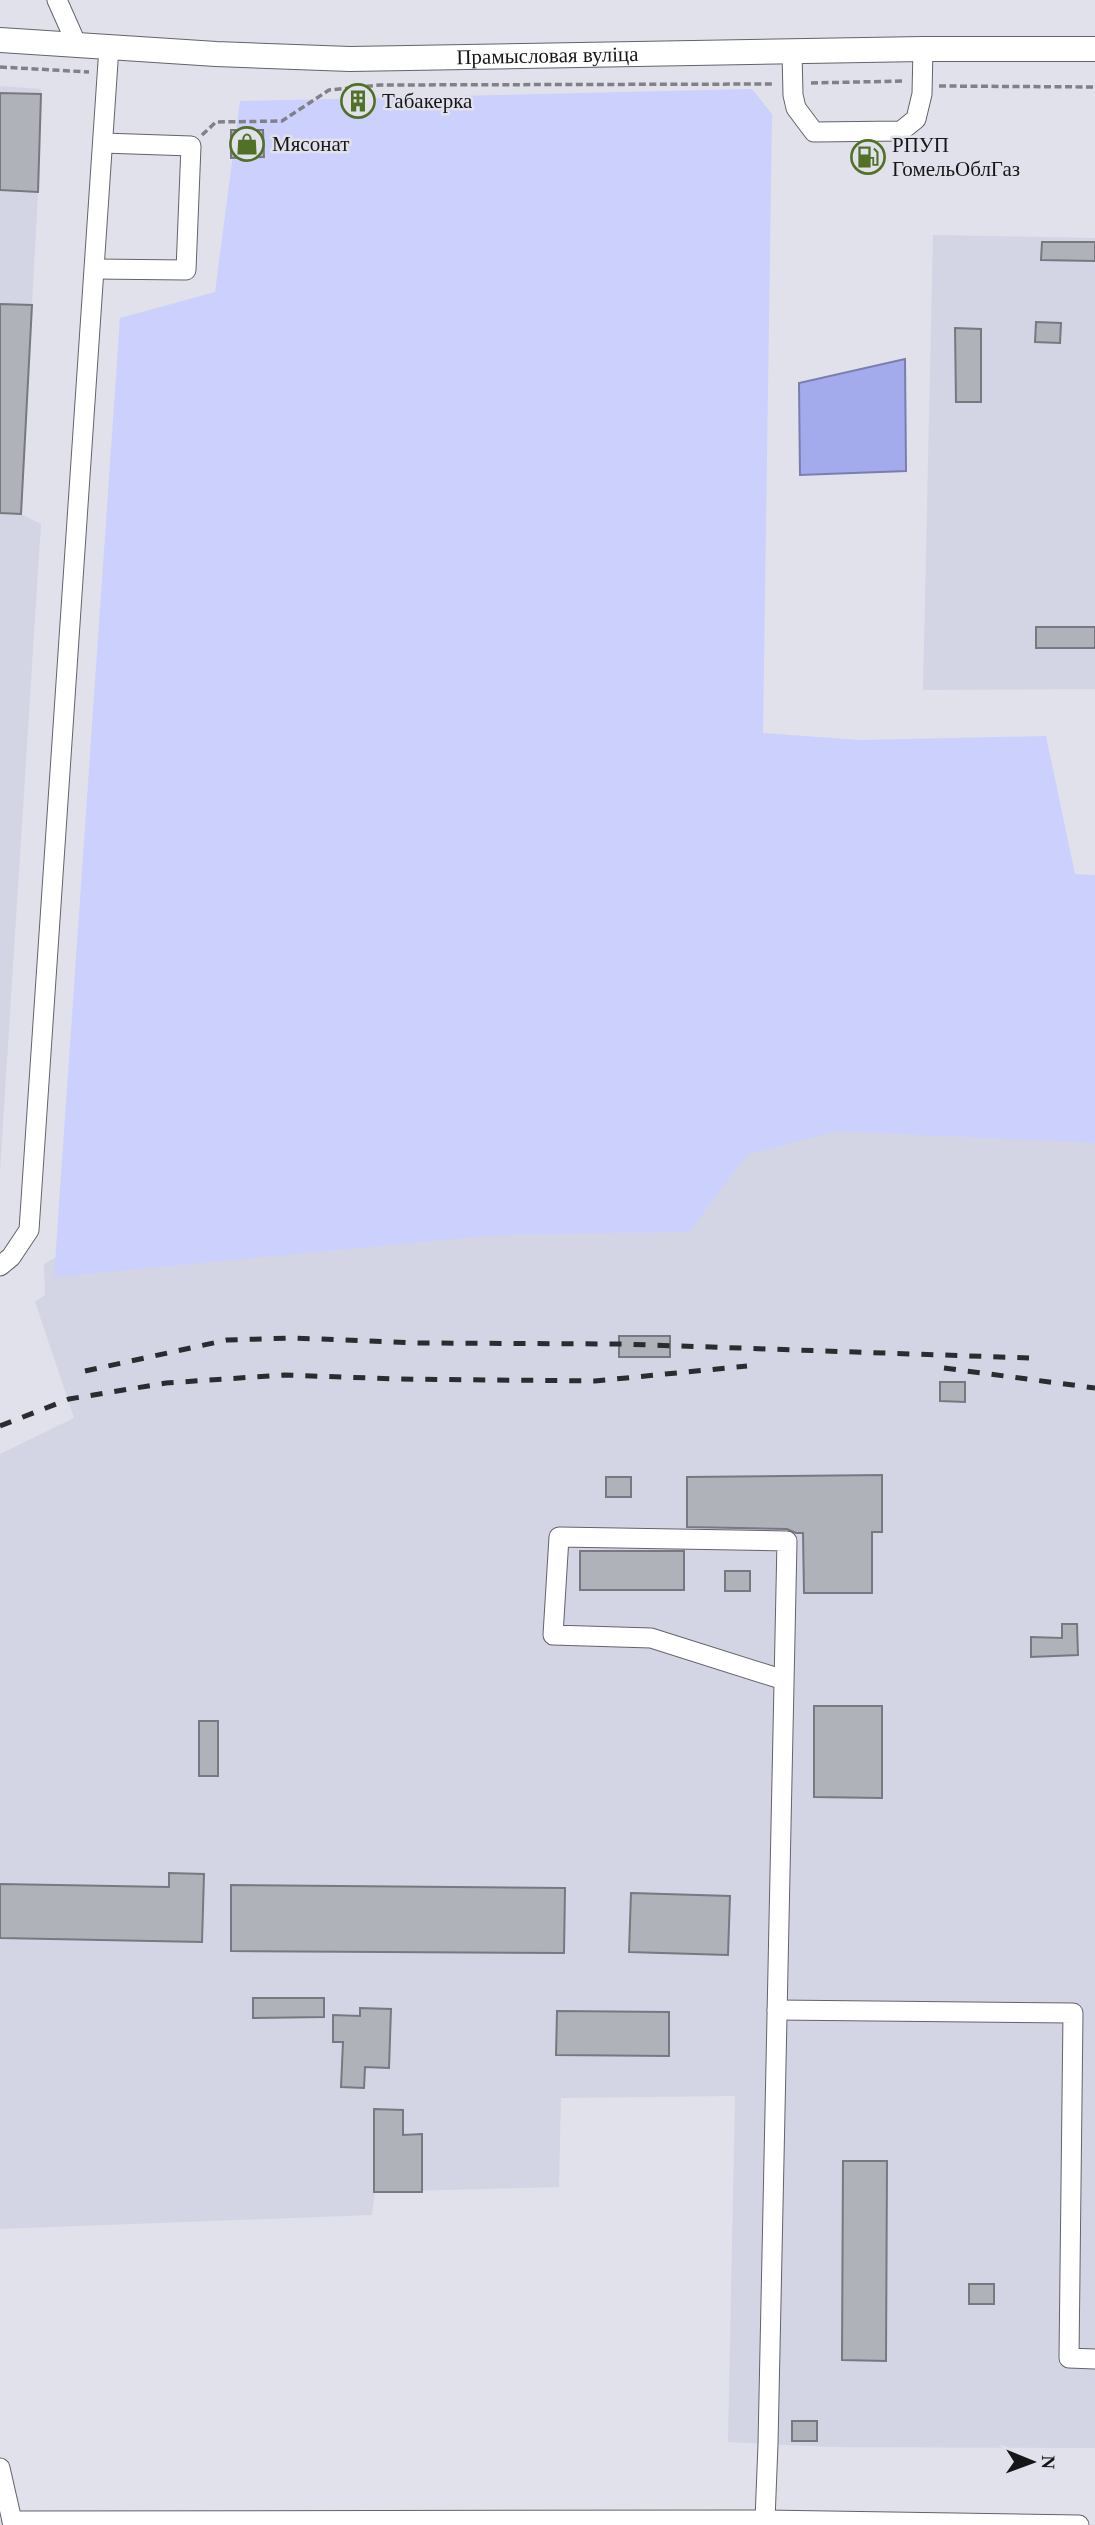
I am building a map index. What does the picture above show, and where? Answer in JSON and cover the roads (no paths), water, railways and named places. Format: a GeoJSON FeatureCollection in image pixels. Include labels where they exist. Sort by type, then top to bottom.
{"type":"FeatureCollection","features":[{"type":"Feature","properties":{"kind":"main road","name":"Прамысловая вуліца"},"geometry":{"type":"LineString","coordinates":[[0,40],[350,59],[923,49],[1095,49]]}},
{"type":"Feature","properties":{"kind":"street"},"geometry":{"type":"LineString","coordinates":[[57,0],[77,45]]}},
{"type":"Feature","properties":{"kind":"street"},"geometry":{"type":"LineString","coordinates":[[0,1266],[11,1257],[29,1230],[110,47]]}},
{"type":"Feature","properties":{"kind":"street"},"geometry":{"type":"LineString","coordinates":[[792,52],[796,108],[814,132],[901,131],[916,119],[923,83],[923,49]]}},
{"type":"Feature","properties":{"kind":"street"},"geometry":{"type":"LineString","coordinates":[[95,269],[186,270],[191,146],[103,143]]}},
{"type":"Feature","properties":{"kind":"street"},"geometry":{"type":"LineString","coordinates":[[765,2520],[777,2010],[787,1541],[559,1536],[553,1635],[651,1638],[784,1680]]}},
{"type":"Feature","properties":{"kind":"street"},"geometry":{"type":"LineString","coordinates":[[777,2010],[1073,2013],[1069,2358],[1095,2359]]}},
{"type":"Feature","properties":{"kind":"street"},"geometry":{"type":"LineString","coordinates":[[0,2468],[13,2523],[765,2520],[1079,2525]]}},
{"type":"Feature","properties":{"kind":"railway"},"geometry":{"type":"LineString","coordinates":[[85,1371],[227,1340],[294,1338],[417,1343],[622,1344],[1029,1358]]}},
{"type":"Feature","properties":{"kind":"railway"},"geometry":{"type":"LineString","coordinates":[[0,1426],[69,1399],[166,1383],[284,1375],[595,1381],[747,1366]]}},
{"type":"Feature","properties":{"kind":"railway"},"geometry":{"type":"LineString","coordinates":[[944,1368],[1095,1388]]}},
{"type":"Feature","properties":{"kind":"place","name":"Табакерка"},"geometry":{"type":"Point","coordinates":[358,101]}},
{"type":"Feature","properties":{"kind":"place","name":"Мясонат"},"geometry":{"type":"Point","coordinates":[247,144]}},
{"type":"Feature","properties":{"kind":"place","name":"РПУП ГомельОблГаз"},"geometry":{"type":"Point","coordinates":[868,157]}}]}
